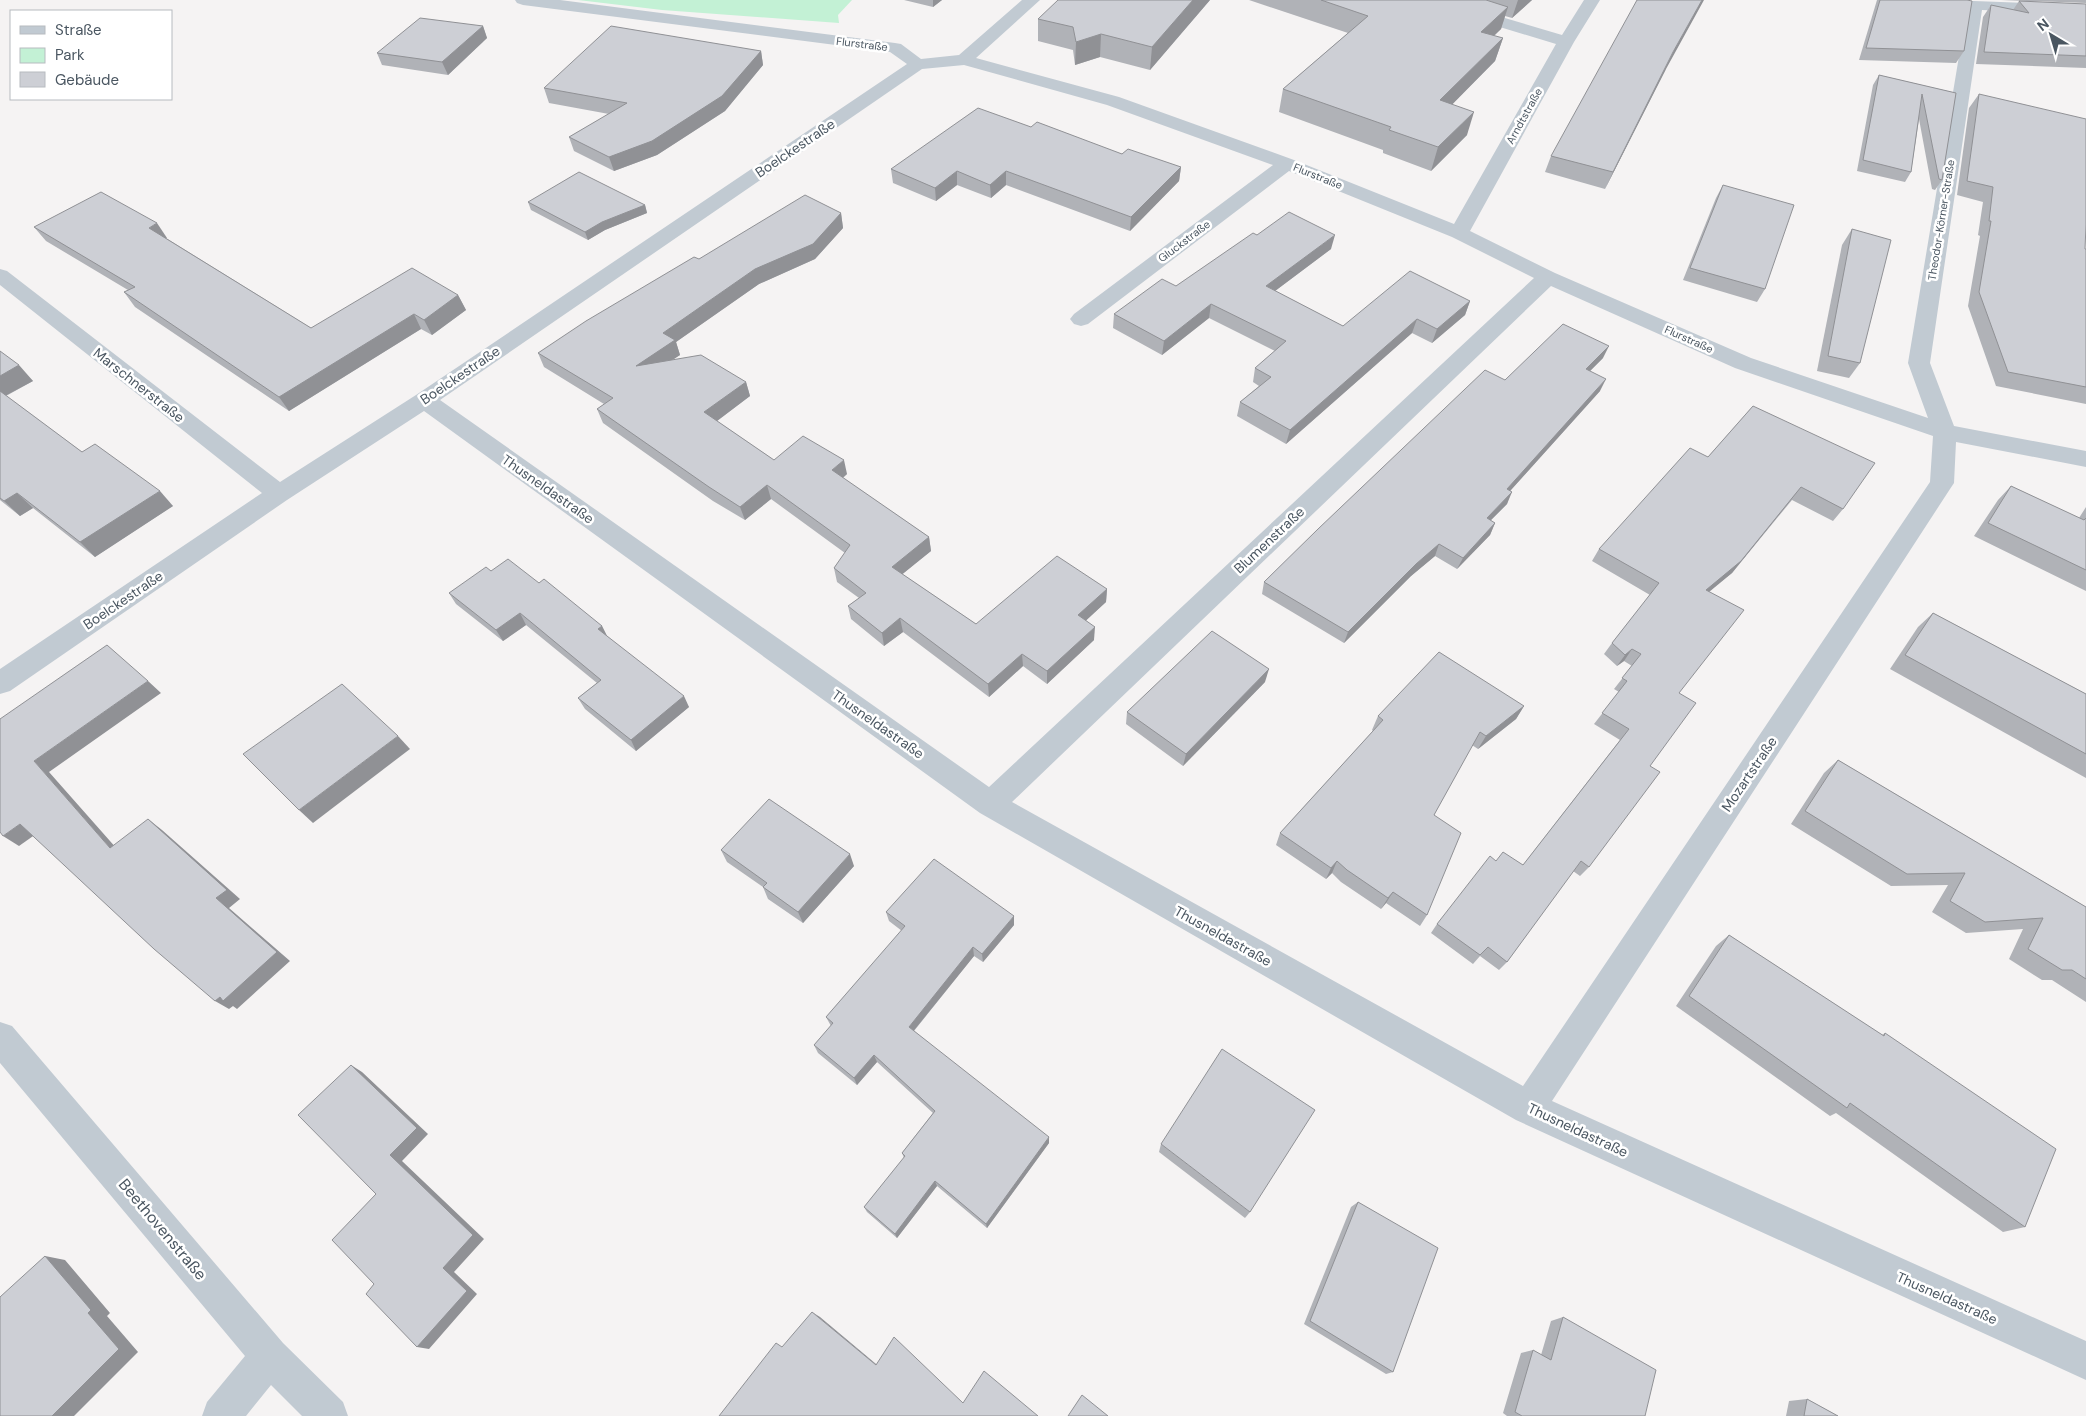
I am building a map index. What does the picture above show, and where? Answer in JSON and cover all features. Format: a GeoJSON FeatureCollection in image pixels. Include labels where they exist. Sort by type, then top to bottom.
{"type":"FeatureCollection","features":[{"type":"Feature","properties":{"kind":"street","name":"Flurstraße"},"geometry":{"type":"LineString","coordinates":[[523,0],[895,48],[918,64],[964,60],[1113,101],[1287,164],[1459,233],[1548,277],[1743,363],[1945,432],[2086,459]]}},
{"type":"Feature","properties":{"kind":"street"},"geometry":{"type":"LineString","coordinates":[[964,60],[1032,0]]}},
{"type":"Feature","properties":{"kind":"street"},"geometry":{"type":"LineString","coordinates":[[1427,0],[1566,42]]}},
{"type":"Feature","properties":{"kind":"street","name":"Arndtstraße"},"geometry":{"type":"LineString","coordinates":[[1459,233],[1566,42],[1592,0]]}},
{"type":"Feature","properties":{"kind":"street"},"geometry":{"type":"LineString","coordinates":[[1955,0],[1975,5],[2086,10]]}},
{"type":"Feature","properties":{"kind":"street","name":"Theodor-Körner-Straße"},"geometry":{"type":"LineString","coordinates":[[1945,432],[1919,363],[1975,5]]}},
{"type":"Feature","properties":{"kind":"street","name":"Boelckestraße"},"geometry":{"type":"LineString","coordinates":[[0,683],[279,494],[424,400],[918,64]]}},
{"type":"Feature","properties":{"kind":"street","name":"Gluckstraße"},"geometry":{"type":"LineString","coordinates":[[1081,319],[1287,164]]}},
{"type":"Feature","properties":{"kind":"street","name":"Marschnerstraße"},"geometry":{"type":"LineString","coordinates":[[0,275],[279,494]]}},
{"type":"Feature","properties":{"kind":"street","name":"Blumenstraße"},"geometry":{"type":"LineString","coordinates":[[990,804],[1548,277]]}},
{"type":"Feature","properties":{"kind":"street","name":"Thusneldastraße"},"geometry":{"type":"LineString","coordinates":[[424,400],[990,804],[1528,1108],[2086,1361]]}},
{"type":"Feature","properties":{"kind":"street","name":"Mozartstraße"},"geometry":{"type":"LineString","coordinates":[[1528,1108],[1942,483],[1945,432]]}},
{"type":"Feature","properties":{"kind":"street","name":"Beethovenstraße"},"geometry":{"type":"LineString","coordinates":[[0,1038],[270,1356],[329,1416]]}},
{"type":"Feature","properties":{"kind":"street"},"geometry":{"type":"LineString","coordinates":[[221,1416],[270,1356]]}},
{"type":"Feature","properties":{"kind":"green space"},"geometry":{"type":"Polygon","coordinates":[[[578,0],[852,0],[838,15],[839,23],[662,10],[578,0]]]}},
{"type":"Feature","properties":{"kind":"building"},"geometry":{"type":"Polygon","coordinates":[[[1058,0],[1193,0],[1152,47],[1101,34],[1076,42],[1073,27],[1038,19],[1058,0]]]}},
{"type":"Feature","properties":{"kind":"building"},"geometry":{"type":"Polygon","coordinates":[[[1321,0],[1486,0],[1508,7],[1481,32],[1503,38],[1440,100],[1474,112],[1438,147],[1389,130],[1391,127],[1283,89],[1368,16],[1321,0]]]}},
{"type":"Feature","properties":{"kind":"building"},"geometry":{"type":"Polygon","coordinates":[[[1637,0],[1702,0],[1673,52],[1613,172],[1551,156],[1637,0]]]}},
{"type":"Feature","properties":{"kind":"building"},"geometry":{"type":"Polygon","coordinates":[[[1880,0],[1972,1],[1964,51],[1866,48],[1880,0]]]}},
{"type":"Feature","properties":{"kind":"building"},"geometry":{"type":"Polygon","coordinates":[[[2019,1],[2086,4],[2086,56],[1984,52],[1991,5],[2029,13],[2019,1]]]}},
{"type":"Feature","properties":{"kind":"building"},"geometry":{"type":"Polygon","coordinates":[[[420,18],[483,26],[442,62],[377,53],[420,18]]]}},
{"type":"Feature","properties":{"kind":"building"},"geometry":{"type":"Polygon","coordinates":[[[611,26],[761,51],[722,96],[652,141],[609,157],[569,137],[627,103],[544,88],[611,26]]]}},
{"type":"Feature","properties":{"kind":"building"},"geometry":{"type":"Polygon","coordinates":[[[1879,75],[1956,93],[1942,180],[1939,179],[1922,94],[1911,172],[1863,160],[1879,75]]]}},
{"type":"Feature","properties":{"kind":"building"},"geometry":{"type":"Polygon","coordinates":[[[1979,94],[2086,119],[2086,387],[2008,372],[1979,292],[1991,221],[1989,221],[1993,187],[1967,181],[1979,94]]]}},
{"type":"Feature","properties":{"kind":"building"},"geometry":{"type":"Polygon","coordinates":[[[978,108],[1031,127],[1037,122],[1122,154],[1128,149],[1181,167],[1131,217],[1006,171],[990,185],[957,171],[935,188],[891,169],[978,108]]]}},
{"type":"Feature","properties":{"kind":"building"},"geometry":{"type":"Polygon","coordinates":[[[579,172],[645,205],[602,222],[585,232],[528,202],[579,172]]]}},
{"type":"Feature","properties":{"kind":"building"},"geometry":{"type":"Polygon","coordinates":[[[1723,185],[1794,205],[1765,289],[1690,268],[1723,185]]]}},
{"type":"Feature","properties":{"kind":"building"},"geometry":{"type":"Polygon","coordinates":[[[101,192],[157,223],[149,228],[311,328],[412,268],[458,295],[424,320],[414,314],[279,397],[124,292],[135,287],[34,227],[101,192]]]}},
{"type":"Feature","properties":{"kind":"building"},"geometry":{"type":"Polygon","coordinates":[[[805,195],[841,213],[813,244],[755,269],[663,333],[675,340],[636,366],[701,355],[746,382],[704,412],[774,460],[803,436],[844,460],[832,470],[929,537],[892,567],[976,624],[1057,556],[1107,589],[1078,615],[1095,627],[1047,671],[1022,654],[988,684],[900,618],[882,633],[848,606],[866,593],[834,568],[850,545],[767,485],[740,507],[597,409],[613,398],[538,353],[586,321],[694,257],[699,259],[805,195]]]}},
{"type":"Feature","properties":{"kind":"building"},"geometry":{"type":"Polygon","coordinates":[[[1289,212],[1335,235],[1266,286],[1343,326],[1410,271],[1470,301],[1437,329],[1417,319],[1290,430],[1240,402],[1271,377],[1255,368],[1286,341],[1211,304],[1164,341],[1114,314],[1162,279],[1176,286],[1253,233],[1257,235],[1289,212]]]}},
{"type":"Feature","properties":{"kind":"building"},"geometry":{"type":"Polygon","coordinates":[[[1852,229],[1891,240],[1860,363],[1828,356],[1852,229]]]}},
{"type":"Feature","properties":{"kind":"building"},"geometry":{"type":"Polygon","coordinates":[[[1563,324],[1609,346],[1586,369],[1606,379],[1507,489],[1512,492],[1487,518],[1495,523],[1463,558],[1439,544],[1416,564],[1348,632],[1264,582],[1485,370],[1505,380],[1563,324]]]}},
{"type":"Feature","properties":{"kind":"building"},"geometry":{"type":"Polygon","coordinates":[[[0,351],[19,365],[0,376],[0,351]]]}},
{"type":"Feature","properties":{"kind":"building"},"geometry":{"type":"Polygon","coordinates":[[[0,391],[82,452],[95,444],[160,491],[80,542],[17,493],[4,501],[0,498],[0,391]]]}},
{"type":"Feature","properties":{"kind":"building"},"geometry":{"type":"Polygon","coordinates":[[[1753,406],[1875,463],[1843,509],[1801,487],[1741,561],[1706,590],[1744,610],[1679,693],[1696,703],[1650,766],[1660,772],[1589,867],[1581,861],[1507,962],[1488,947],[1480,955],[1437,924],[1490,856],[1496,861],[1503,852],[1523,865],[1629,729],[1602,713],[1627,681],[1622,678],[1641,654],[1632,649],[1625,655],[1612,643],[1659,583],[1599,549],[1690,448],[1708,457],[1753,406]]]}},
{"type":"Feature","properties":{"kind":"building"},"geometry":{"type":"Polygon","coordinates":[[[2011,486],[2084,520],[2086,518],[2086,570],[1988,523],[2011,486]]]}},
{"type":"Feature","properties":{"kind":"building"},"geometry":{"type":"Polygon","coordinates":[[[508,559],[539,583],[544,579],[602,626],[598,629],[684,696],[631,740],[578,698],[601,680],[520,613],[496,630],[449,593],[486,567],[491,571],[508,559]]]}},
{"type":"Feature","properties":{"kind":"building"},"geometry":{"type":"Polygon","coordinates":[[[1933,613],[2086,694],[2086,754],[1905,655],[1933,613]]]}},
{"type":"Feature","properties":{"kind":"building"},"geometry":{"type":"Polygon","coordinates":[[[1212,631],[1269,669],[1186,754],[1127,712],[1212,631]]]}},
{"type":"Feature","properties":{"kind":"building"},"geometry":{"type":"Polygon","coordinates":[[[107,645],[148,681],[34,761],[110,848],[148,819],[227,890],[216,898],[277,952],[223,1001],[220,997],[215,1001],[154,949],[20,824],[3,836],[0,832],[0,719],[107,645]]]}},
{"type":"Feature","properties":{"kind":"building"},"geometry":{"type":"Polygon","coordinates":[[[1439,652],[1524,706],[1486,736],[1480,732],[1434,815],[1461,833],[1427,915],[1393,892],[1388,898],[1337,861],[1331,868],[1280,833],[1383,720],[1378,716],[1439,652]]]}},
{"type":"Feature","properties":{"kind":"building"},"geometry":{"type":"Polygon","coordinates":[[[342,684],[398,736],[299,810],[243,754],[342,684]]]}},
{"type":"Feature","properties":{"kind":"building"},"geometry":{"type":"Polygon","coordinates":[[[1838,760],[2086,907],[2086,979],[2072,970],[2062,970],[2028,949],[2043,918],[1985,922],[1950,901],[1965,873],[1907,874],[1805,811],[1838,760]]]}},
{"type":"Feature","properties":{"kind":"building"},"geometry":{"type":"Polygon","coordinates":[[[769,799],[850,854],[798,912],[763,887],[767,883],[721,850],[769,799]]]}},
{"type":"Feature","properties":{"kind":"building"},"geometry":{"type":"Polygon","coordinates":[[[934,859],[1014,916],[982,954],[973,947],[909,1027],[1049,1137],[986,1224],[935,1181],[895,1234],[864,1207],[905,1156],[902,1153],[935,1111],[874,1055],[854,1078],[814,1045],[833,1023],[826,1017],[905,926],[886,912],[934,859]]]}},
{"type":"Feature","properties":{"kind":"building"},"geometry":{"type":"Polygon","coordinates":[[[1729,935],[1884,1036],[1885,1033],[2056,1149],[2025,1227],[1850,1103],[1847,1108],[1689,996],[1729,935]]]}},
{"type":"Feature","properties":{"kind":"building"},"geometry":{"type":"Polygon","coordinates":[[[1222,1049],[1315,1110],[1250,1212],[1161,1144],[1222,1049]]]}},
{"type":"Feature","properties":{"kind":"building"},"geometry":{"type":"Polygon","coordinates":[[[351,1065],[417,1128],[390,1155],[473,1235],[443,1268],[467,1291],[417,1347],[366,1294],[374,1284],[332,1240],[376,1194],[298,1115],[351,1065]]]}},
{"type":"Feature","properties":{"kind":"building"},"geometry":{"type":"Polygon","coordinates":[[[1358,1202],[1438,1248],[1393,1372],[1310,1321],[1358,1202]]]}},
{"type":"Feature","properties":{"kind":"building"},"geometry":{"type":"Polygon","coordinates":[[[45,1256],[91,1310],[88,1313],[119,1349],[52,1416],[0,1416],[0,1297],[45,1256]]]}},
{"type":"Feature","properties":{"kind":"building"},"geometry":{"type":"Polygon","coordinates":[[[812,1312],[876,1365],[894,1337],[963,1403],[984,1371],[1038,1416],[719,1416],[776,1343],[782,1347],[812,1312]]]}},
{"type":"Feature","properties":{"kind":"building"},"geometry":{"type":"Polygon","coordinates":[[[1563,1317],[1656,1370],[1645,1416],[1522,1416],[1515,1412],[1533,1350],[1551,1360],[1563,1317]]]}},
{"type":"Feature","properties":{"kind":"building"},"geometry":{"type":"Polygon","coordinates":[[[1082,1395],[1108,1416],[1068,1416],[1082,1395]]]}},
{"type":"Feature","properties":{"kind":"building"},"geometry":{"type":"Polygon","coordinates":[[[1807,1399],[1838,1416],[1804,1416],[1807,1399]]]}}]}
